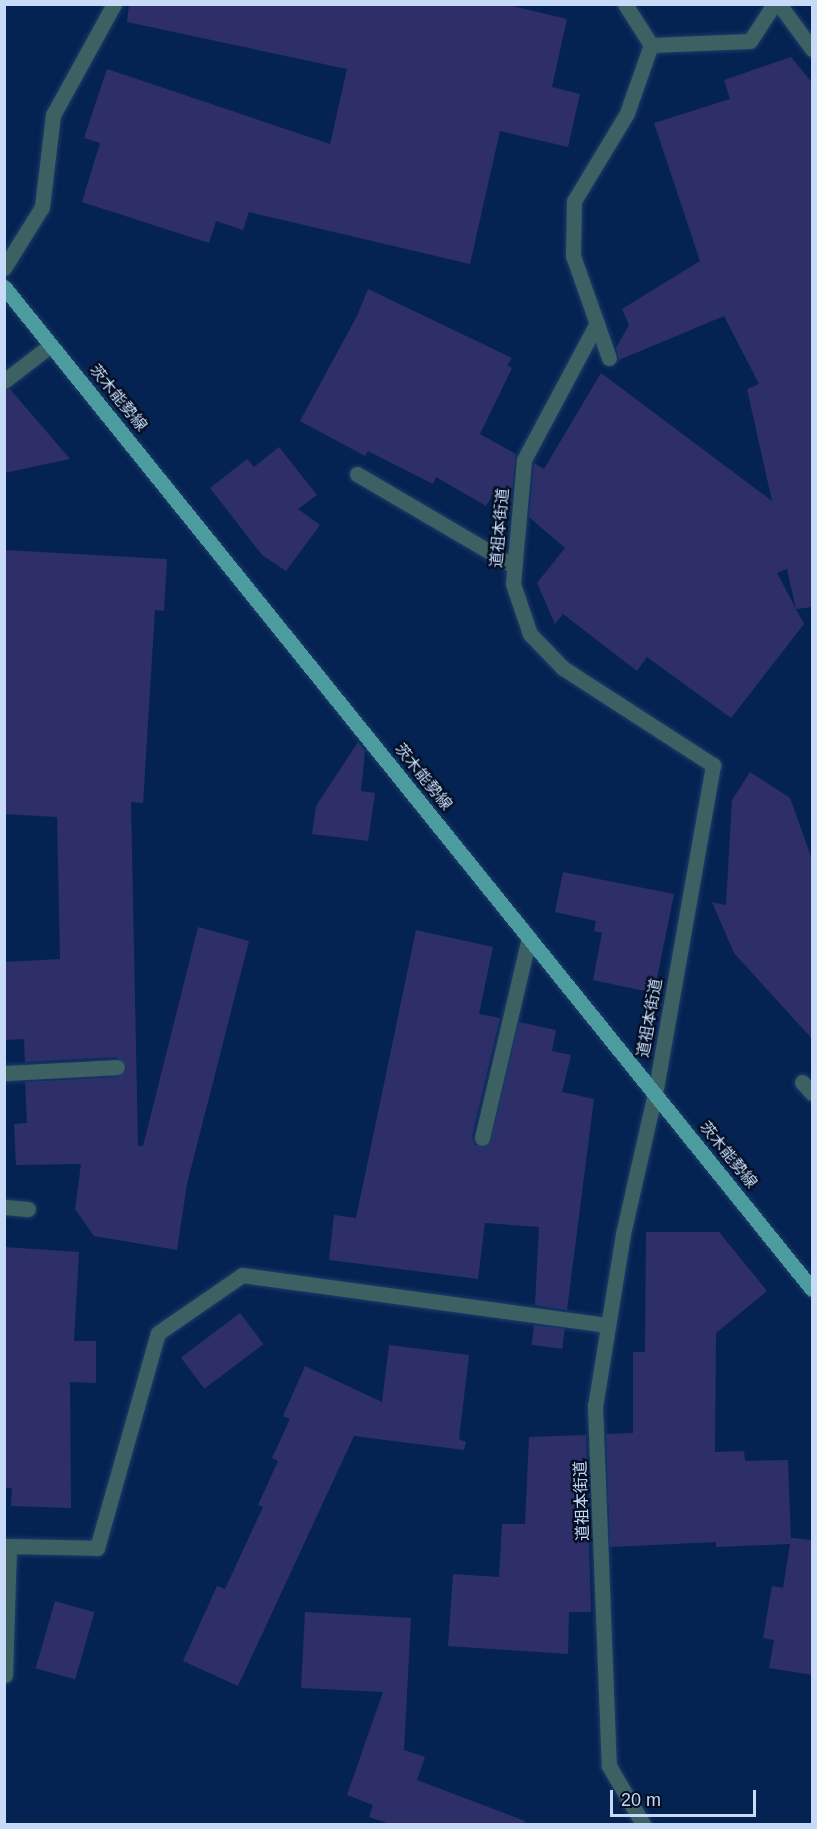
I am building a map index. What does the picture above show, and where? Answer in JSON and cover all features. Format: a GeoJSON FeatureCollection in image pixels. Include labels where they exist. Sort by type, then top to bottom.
{"type":"FeatureCollection","features":[{"type":"Feature","properties":{"kind":"main road","name":"茨木能勢線"},"geometry":{"type":"LineString","coordinates":[[4,287],[813,1289]]}},
{"type":"Feature","properties":{"kind":"street"},"geometry":{"type":"LineString","coordinates":[[4,268],[42,207],[53,116],[114,4]]}},
{"type":"Feature","properties":{"kind":"street"},"geometry":{"type":"LineString","coordinates":[[625,4],[651,45]]}},
{"type":"Feature","properties":{"kind":"street"},"geometry":{"type":"LineString","coordinates":[[651,45],[750,41],[774,4]]}},
{"type":"Feature","properties":{"kind":"street"},"geometry":{"type":"LineString","coordinates":[[779,4],[813,49]]}},
{"type":"Feature","properties":{"kind":"street"},"geometry":{"type":"LineString","coordinates":[[609,358],[573,256],[574,201],[627,113],[651,45]]}},
{"type":"Feature","properties":{"kind":"street","name":"道祖本街道"},"geometry":{"type":"LineString","coordinates":[[597,322],[524,460],[513,584],[530,634],[563,668],[713,765],[655,1094],[623,1234],[595,1406],[609,1766],[643,1824]]}},
{"type":"Feature","properties":{"kind":"street"},"geometry":{"type":"LineString","coordinates":[[4,381],[51,345]]}},
{"type":"Feature","properties":{"kind":"street"},"geometry":{"type":"LineString","coordinates":[[357,474],[514,566]]}},
{"type":"Feature","properties":{"kind":"street"},"geometry":{"type":"LineString","coordinates":[[482,1138],[529,937]]}},
{"type":"Feature","properties":{"kind":"street"},"geometry":{"type":"LineString","coordinates":[[4,1073],[117,1067]]}},
{"type":"Feature","properties":{"kind":"street"},"geometry":{"type":"LineString","coordinates":[[802,1082],[813,1093]]}},
{"type":"Feature","properties":{"kind":"street"},"geometry":{"type":"LineString","coordinates":[[4,1207],[28,1209]]}},
{"type":"Feature","properties":{"kind":"street"},"geometry":{"type":"LineString","coordinates":[[5,1675],[7,1546],[97,1548],[158,1333],[242,1275],[608,1325]]}},
{"type":"Feature","properties":{"kind":"building"},"geometry":{"type":"Polygon","coordinates":[[[129,4],[504,4],[567,19],[552,87],[580,94],[568,147],[500,131],[470,264],[249,212],[243,230],[216,221],[209,243],[82,202],[100,143],[84,138],[107,69],[330,144],[347,69],[127,22],[129,4]]]}},
{"type":"Feature","properties":{"kind":"building"},"geometry":{"type":"Polygon","coordinates":[[[791,57],[813,84],[813,607],[796,609],[804,624],[731,718],[647,657],[637,671],[563,614],[555,624],[537,583],[565,548],[529,517],[534,463],[544,469],[601,373],[772,501],[747,389],[759,384],[724,316],[619,360],[616,348],[629,325],[622,309],[700,261],[654,123],[730,99],[724,80],[791,57]],[[787,569],[777,573],[796,609],[787,569]]]}},
{"type":"Feature","properties":{"kind":"building"},"geometry":{"type":"Polygon","coordinates":[[[368,289],[512,358],[507,365],[512,368],[480,434],[516,454],[511,501],[496,489],[486,506],[436,477],[433,484],[368,451],[365,456],[300,421],[357,316],[368,289]]]}},
{"type":"Feature","properties":{"kind":"building"},"geometry":{"type":"Polygon","coordinates":[[[10,389],[70,459],[4,473],[4,391],[10,389]]]}},
{"type":"Feature","properties":{"kind":"building"},"geometry":{"type":"Polygon","coordinates":[[[279,447],[317,495],[298,509],[320,525],[286,571],[262,555],[210,488],[247,459],[254,467],[279,447]]]}},
{"type":"Feature","properties":{"kind":"building"},"geometry":{"type":"Polygon","coordinates":[[[4,550],[167,559],[164,611],[155,610],[143,803],[131,802],[138,1146],[143,1146],[198,927],[249,941],[187,1184],[177,1250],[94,1236],[75,1209],[81,1164],[16,1165],[14,1124],[27,1123],[25,1082],[118,1077],[127,1067],[116,1057],[25,1062],[24,1039],[4,1040],[4,962],[60,959],[57,817],[4,814],[4,550]]]}},
{"type":"Feature","properties":{"kind":"building"},"geometry":{"type":"Polygon","coordinates":[[[358,742],[365,751],[361,791],[375,793],[368,841],[312,834],[316,806],[358,742]]]}},
{"type":"Feature","properties":{"kind":"building"},"geometry":{"type":"Polygon","coordinates":[[[750,772],[790,798],[813,862],[813,1040],[734,953],[712,902],[726,905],[732,800],[750,772]]]}},
{"type":"Feature","properties":{"kind":"building"},"geometry":{"type":"Polygon","coordinates":[[[563,872],[674,894],[654,993],[593,980],[602,933],[594,931],[596,921],[555,912],[563,872]]]}},
{"type":"Feature","properties":{"kind":"building"},"geometry":{"type":"Polygon","coordinates":[[[416,930],[493,947],[479,1014],[500,1018],[472,1136],[475,1145],[484,1147],[491,1140],[519,1022],[556,1030],[552,1051],[571,1055],[562,1092],[594,1099],[567,1310],[535,1305],[539,1227],[485,1223],[478,1279],[329,1260],[334,1215],[356,1218],[416,930]]]}},
{"type":"Feature","properties":{"kind":"building"},"geometry":{"type":"Polygon","coordinates":[[[646,1232],[719,1232],[767,1291],[716,1333],[715,1452],[744,1451],[745,1461],[788,1460],[791,1543],[791,1538],[813,1540],[813,1675],[769,1668],[774,1640],[763,1638],[772,1586],[783,1588],[790,1544],[716,1547],[716,1542],[610,1547],[606,1434],[633,1433],[633,1352],[645,1352],[646,1232]]]}},
{"type":"Feature","properties":{"kind":"building"},"geometry":{"type":"Polygon","coordinates":[[[4,1247],[79,1252],[74,1341],[96,1341],[96,1383],[70,1382],[71,1508],[11,1506],[12,1488],[4,1488],[4,1247]]]}},
{"type":"Feature","properties":{"kind":"building"},"geometry":{"type":"Polygon","coordinates":[[[240,1313],[263,1344],[204,1389],[181,1358],[240,1313]]]}},
{"type":"Feature","properties":{"kind":"building"},"geometry":{"type":"Polygon","coordinates":[[[534,1325],[565,1329],[562,1349],[532,1345],[534,1325]]]}},
{"type":"Feature","properties":{"kind":"building"},"geometry":{"type":"Polygon","coordinates":[[[389,1345],[469,1355],[459,1439],[466,1442],[464,1450],[354,1436],[238,1686],[183,1661],[217,1586],[225,1589],[263,1507],[258,1505],[278,1461],[272,1458],[290,1419],[283,1416],[305,1366],[382,1402],[389,1345]]]}},
{"type":"Feature","properties":{"kind":"building"},"geometry":{"type":"Polygon","coordinates":[[[586,1435],[591,1612],[569,1612],[568,1654],[448,1646],[453,1574],[499,1577],[502,1524],[525,1524],[529,1437],[586,1435]]]}},
{"type":"Feature","properties":{"kind":"building"},"geometry":{"type":"Polygon","coordinates":[[[55,1601],[94,1612],[75,1680],[36,1668],[55,1601]]]}},
{"type":"Feature","properties":{"kind":"building"},"geometry":{"type":"Polygon","coordinates":[[[305,1612],[411,1618],[404,1750],[425,1757],[417,1780],[525,1821],[524,1824],[390,1824],[369,1817],[373,1805],[347,1795],[383,1692],[301,1688],[305,1612]]]}}]}
